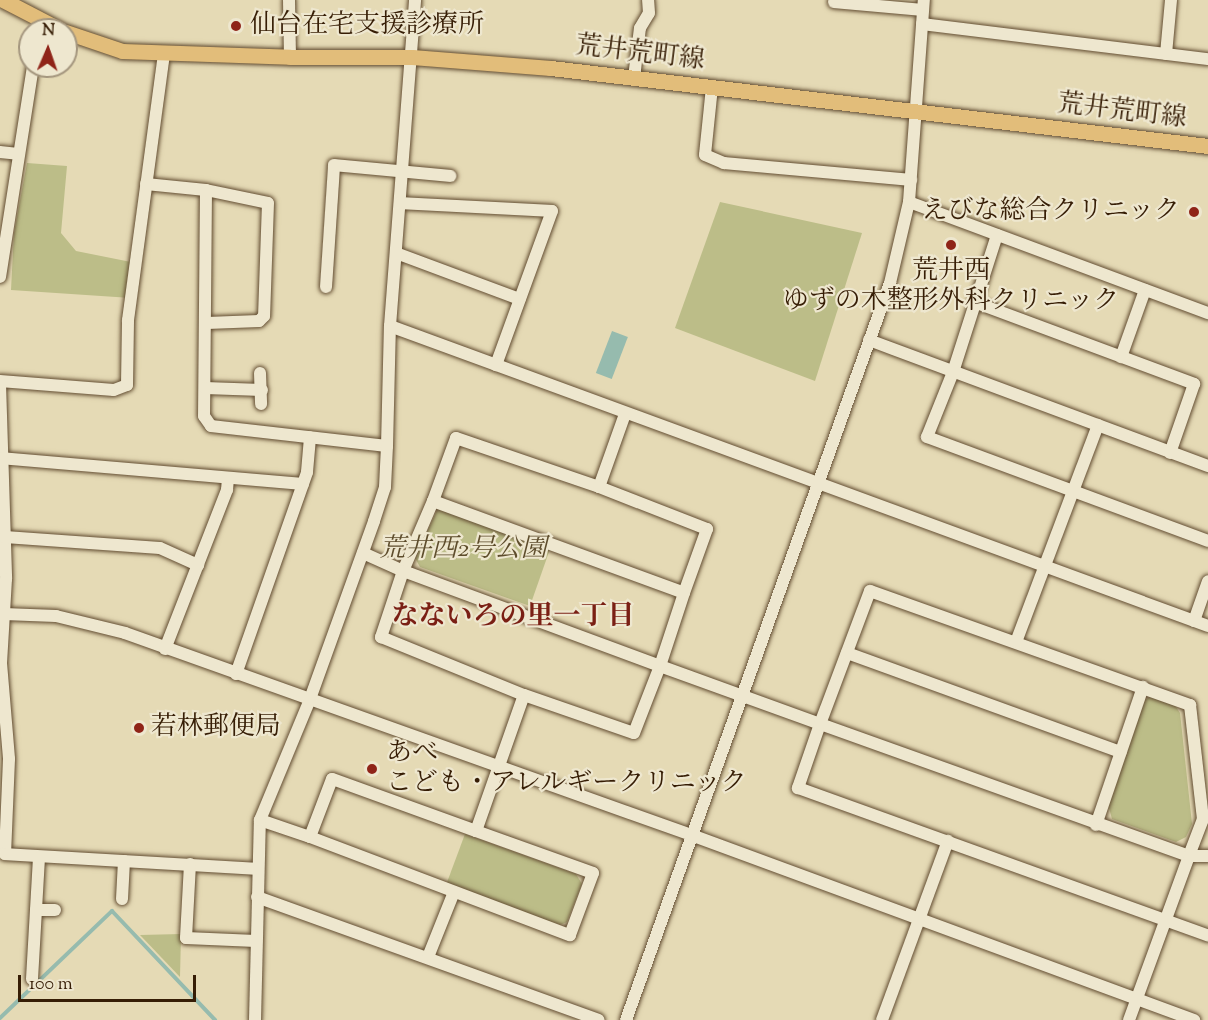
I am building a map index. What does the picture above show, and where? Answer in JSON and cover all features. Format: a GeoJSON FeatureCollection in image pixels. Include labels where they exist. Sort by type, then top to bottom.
{"type":"FeatureCollection","features":[{"type":"Feature","properties":{"kind":"main road","name":"荒井荒町線"},"geometry":{"type":"LineString","coordinates":[[3,0],[37,18]]}},
{"type":"Feature","properties":{"kind":"main road","name":"荒井荒町線"},"geometry":{"type":"LineString","coordinates":[[78,37],[111,49],[164,54],[412,57],[634,78],[1208,146]]}},
{"type":"Feature","properties":{"kind":"street"},"geometry":{"type":"LineString","coordinates":[[289,0],[290,57]]}},
{"type":"Feature","properties":{"kind":"street"},"geometry":{"type":"LineString","coordinates":[[255,1020],[260,820],[310,699],[385,487],[390,326],[415,0]]}},
{"type":"Feature","properties":{"kind":"street"},"geometry":{"type":"LineString","coordinates":[[634,78],[640,28],[649,13],[648,0]]}},
{"type":"Feature","properties":{"kind":"street"},"geometry":{"type":"LineString","coordinates":[[1166,54],[1171,0]]}},
{"type":"Feature","properties":{"kind":"street"},"geometry":{"type":"LineString","coordinates":[[626,1020],[694,836],[740,696],[815,484],[890,283],[909,202],[924,5],[834,2]]}},
{"type":"Feature","properties":{"kind":"street"},"geometry":{"type":"LineString","coordinates":[[922,24],[1208,59]]}},
{"type":"Feature","properties":{"kind":"street"},"geometry":{"type":"LineString","coordinates":[[164,54],[128,320],[127,385],[114,390],[0,383],[5,537],[2,663],[5,854],[258,869]]}},
{"type":"Feature","properties":{"kind":"street"},"geometry":{"type":"LineString","coordinates":[[0,272],[31,78]]}},
{"type":"Feature","properties":{"kind":"street"},"geometry":{"type":"LineString","coordinates":[[712,87],[705,155],[724,163],[911,180]]}},
{"type":"Feature","properties":{"kind":"street"},"geometry":{"type":"LineString","coordinates":[[0,152],[18,154]]}},
{"type":"Feature","properties":{"kind":"street"},"geometry":{"type":"LineString","coordinates":[[326,287],[334,165],[403,169],[450,176]]}},
{"type":"Feature","properties":{"kind":"street"},"geometry":{"type":"LineString","coordinates":[[146,184],[206,190],[268,203],[264,316],[259,321],[207,323]]}},
{"type":"Feature","properties":{"kind":"street"},"geometry":{"type":"LineString","coordinates":[[206,190],[207,323],[204,416],[211,426],[387,446]]}},
{"type":"Feature","properties":{"kind":"street"},"geometry":{"type":"LineString","coordinates":[[909,202],[1208,314]]}},
{"type":"Feature","properties":{"kind":"street"},"geometry":{"type":"LineString","coordinates":[[400,203],[552,211],[496,365]]}},
{"type":"Feature","properties":{"kind":"street"},"geometry":{"type":"LineString","coordinates":[[998,235],[974,302],[953,372],[927,437],[1208,540]]}},
{"type":"Feature","properties":{"kind":"street"},"geometry":{"type":"LineString","coordinates":[[396,253],[520,299]]}},
{"type":"Feature","properties":{"kind":"street"},"geometry":{"type":"LineString","coordinates":[[1121,357],[1145,290]]}},
{"type":"Feature","properties":{"kind":"street"},"geometry":{"type":"LineString","coordinates":[[974,302],[1194,384],[1170,453]]}},
{"type":"Feature","properties":{"kind":"street"},"geometry":{"type":"LineString","coordinates":[[390,326],[815,484],[1208,626]]}},
{"type":"Feature","properties":{"kind":"street"},"geometry":{"type":"LineString","coordinates":[[869,340],[1208,466]]}},
{"type":"Feature","properties":{"kind":"street"},"geometry":{"type":"LineString","coordinates":[[261,373],[261,404]]}},
{"type":"Feature","properties":{"kind":"street"},"geometry":{"type":"LineString","coordinates":[[205,388],[262,390]]}},
{"type":"Feature","properties":{"kind":"street"},"geometry":{"type":"LineString","coordinates":[[599,487],[626,414]]}},
{"type":"Feature","properties":{"kind":"street"},"geometry":{"type":"LineString","coordinates":[[1016,642],[1098,425]]}},
{"type":"Feature","properties":{"kind":"street"},"geometry":{"type":"LineString","coordinates":[[236,674],[303,484],[310,437]]}},
{"type":"Feature","properties":{"kind":"street"},"geometry":{"type":"LineString","coordinates":[[456,438],[599,487],[707,529],[660,666],[634,733],[524,694],[381,638],[403,572],[433,501],[456,438]]}},
{"type":"Feature","properties":{"kind":"street"},"geometry":{"type":"LineString","coordinates":[[1,458],[303,484]]}},
{"type":"Feature","properties":{"kind":"street"},"geometry":{"type":"LineString","coordinates":[[165,649],[227,490],[228,478]]}},
{"type":"Feature","properties":{"kind":"street"},"geometry":{"type":"LineString","coordinates":[[433,501],[684,593]]}},
{"type":"Feature","properties":{"kind":"street"},"geometry":{"type":"LineString","coordinates":[[5,537],[160,548],[198,564]]}},
{"type":"Feature","properties":{"kind":"street"},"geometry":{"type":"LineString","coordinates":[[363,553],[403,572],[1096,825],[1189,856],[1208,856]]}},
{"type":"Feature","properties":{"kind":"street"},"geometry":{"type":"LineString","coordinates":[[1194,621],[1208,581]]}},
{"type":"Feature","properties":{"kind":"street"},"geometry":{"type":"LineString","coordinates":[[1129,1020],[1166,920],[1189,856],[1203,819],[1190,705],[870,591],[798,788],[948,841],[1166,920],[1208,936]]}},
{"type":"Feature","properties":{"kind":"street"},"geometry":{"type":"LineString","coordinates":[[3,617],[83,620],[694,836],[1194,1020]]}},
{"type":"Feature","properties":{"kind":"street"},"geometry":{"type":"LineString","coordinates":[[847,653],[1121,752]]}},
{"type":"Feature","properties":{"kind":"street"},"geometry":{"type":"LineString","coordinates":[[1096,825],[1143,687]]}},
{"type":"Feature","properties":{"kind":"street"},"geometry":{"type":"LineString","coordinates":[[476,831],[524,694]]}},
{"type":"Feature","properties":{"kind":"street"},"geometry":{"type":"LineString","coordinates":[[260,820],[570,934],[593,873],[332,779],[310,837]]}},
{"type":"Feature","properties":{"kind":"street"},"geometry":{"type":"LineString","coordinates":[[882,1020],[948,841]]}},
{"type":"Feature","properties":{"kind":"street"},"geometry":{"type":"LineString","coordinates":[[32,979],[39,857]]}},
{"type":"Feature","properties":{"kind":"street"},"geometry":{"type":"LineString","coordinates":[[122,899],[124,861]]}},
{"type":"Feature","properties":{"kind":"street"},"geometry":{"type":"LineString","coordinates":[[190,864],[186,938],[256,941]]}},
{"type":"Feature","properties":{"kind":"street"},"geometry":{"type":"LineString","coordinates":[[428,957],[454,892]]}},
{"type":"Feature","properties":{"kind":"street"},"geometry":{"type":"LineString","coordinates":[[257,897],[598,1020]]}},
{"type":"Feature","properties":{"kind":"street"},"geometry":{"type":"LineString","coordinates":[[36,910],[55,910]]}},
{"type":"Feature","properties":{"kind":"green space"},"geometry":{"type":"Polygon","coordinates":[[[27,163],[67,166],[61,233],[76,251],[136,263],[131,298],[11,290],[14,233],[27,163]]]}},
{"type":"Feature","properties":{"kind":"green space"},"geometry":{"type":"Polygon","coordinates":[[[720,202],[862,233],[815,381],[675,328],[720,202]]]}},
{"type":"Feature","properties":{"kind":"green space","name":"荒井西2号公園"},"geometry":{"type":"Polygon","coordinates":[[[438,508],[550,549],[530,606],[420,567],[415,558],[438,508]]]}},
{"type":"Feature","properties":{"kind":"green space"},"geometry":{"type":"Polygon","coordinates":[[[1153,695],[1173,702],[1180,713],[1192,824],[1186,837],[1176,842],[1112,819],[1108,804],[1145,700],[1153,695]]]}},
{"type":"Feature","properties":{"kind":"green space"},"geometry":{"type":"Polygon","coordinates":[[[465,834],[576,874],[582,884],[567,922],[560,925],[446,885],[465,834]]]}},
{"type":"Feature","properties":{"kind":"green space"},"geometry":{"type":"Polygon","coordinates":[[[181,934],[180,977],[140,935],[181,934]]]}},
{"type":"Feature","properties":{"kind":"water"},"geometry":{"type":"Polygon","coordinates":[[[612,331],[628,337],[612,379],[596,373],[612,331]]]}},
{"type":"Feature","properties":{"kind":"waterway"},"geometry":{"type":"LineString","coordinates":[[0,1018],[112,911],[215,1020]]}},
{"type":"Feature","properties":{"kind":"place","name":"仙台在宅支援診療所"},"geometry":{"type":"Point","coordinates":[236,26]}},
{"type":"Feature","properties":{"kind":"place","name":"えびな総合クリニック"},"geometry":{"type":"Point","coordinates":[1194,212]}},
{"type":"Feature","properties":{"kind":"place","name":"荒井西 ゆずの木整形外科クリニック"},"geometry":{"type":"Point","coordinates":[951,245]}},
{"type":"Feature","properties":{"kind":"place","name":"若林郵便局"},"geometry":{"type":"Point","coordinates":[139,728]}},
{"type":"Feature","properties":{"kind":"place","name":"あべ こども・アレルギークリニック"},"geometry":{"type":"Point","coordinates":[372,769]}},
{"type":"Feature","properties":{"kind":"district","name":"なないろの里一丁目"},"geometry":{"type":"Point","coordinates":[513,618]}}]}
